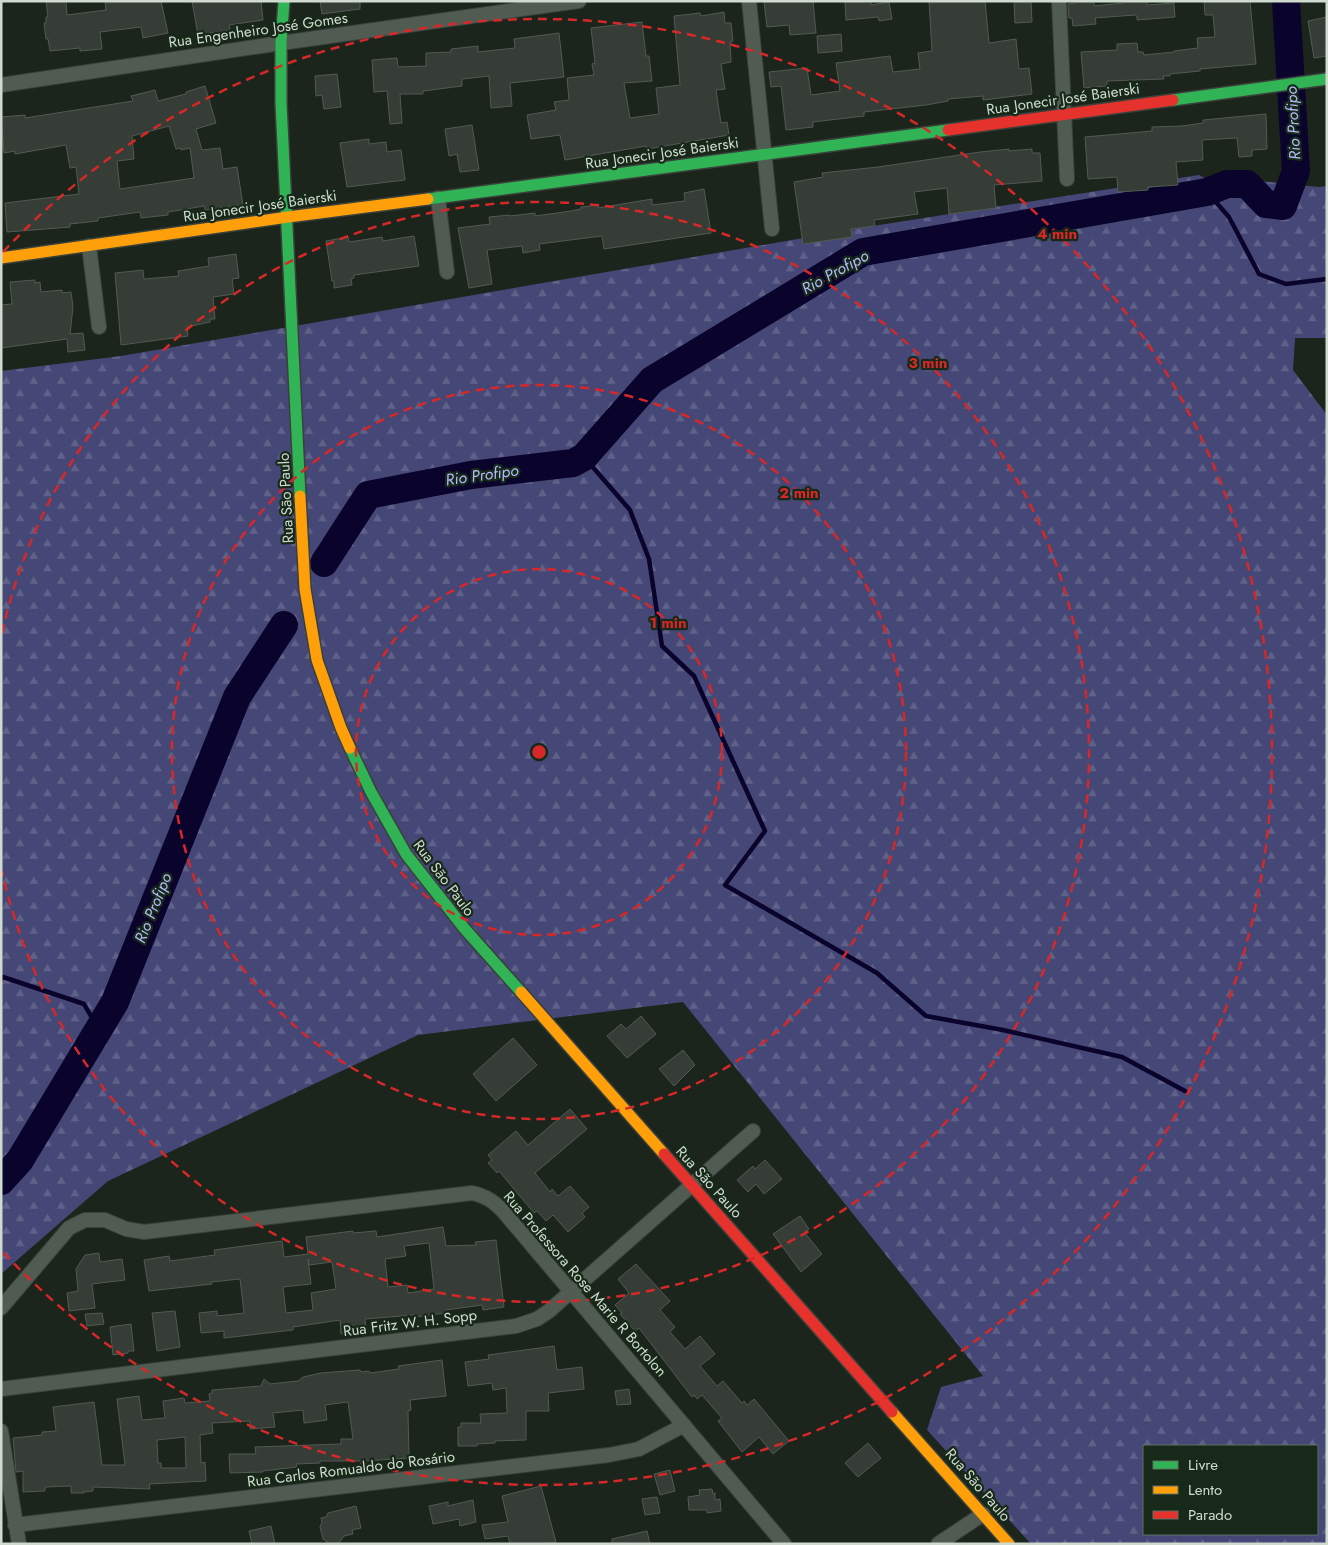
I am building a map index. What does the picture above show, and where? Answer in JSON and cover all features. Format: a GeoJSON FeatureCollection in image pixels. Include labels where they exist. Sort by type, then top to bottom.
{"type":"FeatureCollection","features":[{"type":"Feature","properties":{"kind":"main road","name":"Rua São Paulo"},"geometry":{"type":"LineString","coordinates":[[284,1],[281,43],[281,103],[306,589],[317,660],[341,728],[371,792],[406,854],[464,928],[1009,1544]]}},
{"type":"Feature","properties":{"kind":"main road","name":"Rua Jonecir José Baierski"},"geometry":{"type":"LineString","coordinates":[[1,258],[288,217],[1321,79]]}},
{"type":"Feature","properties":{"kind":"street","name":"Rua Engenheiro José Gomes"},"geometry":{"type":"LineString","coordinates":[[1,85],[579,1]]}},
{"type":"Feature","properties":{"kind":"street"},"geometry":{"type":"LineString","coordinates":[[749,1],[772,230]]}},
{"type":"Feature","properties":{"kind":"street"},"geometry":{"type":"LineString","coordinates":[[1059,1],[1067,179]]}},
{"type":"Feature","properties":{"kind":"street"},"geometry":{"type":"LineString","coordinates":[[438,198],[447,272]]}},
{"type":"Feature","properties":{"kind":"street"},"geometry":{"type":"LineString","coordinates":[[89,246],[99,327]]}},
{"type":"Feature","properties":{"kind":"street","name":"Rua Fritz W. H. Sopp"},"geometry":{"type":"LineString","coordinates":[[1,1388],[516,1326],[536,1319],[549,1311],[753,1130]]}},
{"type":"Feature","properties":{"kind":"street","name":"Rua Professora Rose Marie R Bortolon"},"geometry":{"type":"LineString","coordinates":[[1,1308],[70,1228],[85,1220],[105,1220],[126,1229],[144,1232],[472,1193],[485,1196],[495,1202],[784,1544]]}},
{"type":"Feature","properties":{"kind":"street","name":"Rua Carlos Romualdo do Rosário"},"geometry":{"type":"LineString","coordinates":[[15,1525],[609,1455],[639,1449],[684,1425]]}},
{"type":"Feature","properties":{"kind":"street"},"geometry":{"type":"LineString","coordinates":[[1,1431],[19,1544]]}},
{"type":"Feature","properties":{"kind":"street"},"geometry":{"type":"LineString","coordinates":[[938,1544],[983,1514]]}},
{"type":"Feature","properties":{"kind":"green space"},"geometry":{"type":"Polygon","coordinates":[[[1199,175],[1237,195],[1261,181],[1319,187],[1327,186],[1327,338],[1295,338],[1293,370],[1327,415],[1327,1544],[1031,1544],[927,1430],[941,1387],[983,1376],[683,1002],[418,1035],[108,1181],[1,1274],[1,371],[121,356],[873,226],[1199,175]]]}},
{"type":"Feature","properties":{"kind":"building"},"geometry":{"type":"Polygon","coordinates":[[[46,1],[66,1],[67,15],[106,10],[105,1],[161,1],[168,33],[143,38],[141,27],[100,32],[102,49],[80,51],[80,48],[50,51],[44,23],[46,23],[46,17],[48,17],[46,1]]]}},
{"type":"Feature","properties":{"kind":"building"},"geometry":{"type":"Polygon","coordinates":[[[192,1],[261,1],[263,20],[229,25],[230,30],[198,35],[192,1]]]}},
{"type":"Feature","properties":{"kind":"building"},"geometry":{"type":"Polygon","coordinates":[[[320,1],[360,1],[360,9],[322,14],[320,1]]]}},
{"type":"Feature","properties":{"kind":"building"},"geometry":{"type":"Polygon","coordinates":[[[813,1],[816,33],[790,35],[789,25],[767,27],[764,2],[813,1]]]}},
{"type":"Feature","properties":{"kind":"building"},"geometry":{"type":"Polygon","coordinates":[[[845,1],[871,1],[871,5],[889,2],[892,19],[879,21],[878,17],[846,20],[845,1]]]}},
{"type":"Feature","properties":{"kind":"building"},"geometry":{"type":"Polygon","coordinates":[[[929,1],[985,1],[989,43],[1016,39],[1019,69],[1029,68],[1032,94],[983,100],[983,96],[948,99],[948,101],[926,105],[864,112],[864,116],[813,122],[813,127],[786,130],[781,86],[771,87],[769,72],[807,68],[811,95],[840,91],[836,63],[890,56],[893,72],[920,69],[918,53],[932,51],[929,1]]]}},
{"type":"Feature","properties":{"kind":"building"},"geometry":{"type":"Polygon","coordinates":[[[1014,1],[1031,1],[1032,22],[1015,23],[1014,1]]]}},
{"type":"Feature","properties":{"kind":"building"},"geometry":{"type":"Polygon","coordinates":[[[1075,1],[1094,1],[1094,6],[1123,3],[1123,1],[1147,1],[1147,5],[1174,3],[1175,17],[1137,20],[1135,15],[1095,18],[1096,24],[1073,26],[1072,18],[1069,18],[1068,4],[1075,3],[1075,1]]]}},
{"type":"Feature","properties":{"kind":"building"},"geometry":{"type":"Polygon","coordinates":[[[1204,1],[1250,1],[1256,64],[1200,69],[1200,71],[1170,74],[1170,76],[1163,76],[1164,79],[1107,81],[1107,86],[1084,88],[1081,52],[1117,50],[1117,44],[1137,43],[1138,52],[1143,52],[1144,55],[1174,52],[1198,48],[1197,38],[1215,37],[1213,15],[1205,15],[1204,1]]]}},
{"type":"Feature","properties":{"kind":"building"},"geometry":{"type":"Polygon","coordinates":[[[724,12],[725,23],[731,23],[733,41],[730,42],[731,62],[721,64],[725,89],[716,90],[721,123],[727,122],[729,135],[647,149],[646,146],[565,160],[560,135],[531,139],[527,115],[556,110],[554,102],[569,100],[567,78],[594,75],[592,64],[595,63],[591,28],[642,22],[646,56],[649,56],[652,81],[624,83],[630,118],[659,114],[656,88],[680,85],[674,16],[700,13],[701,16],[724,12]]]}},
{"type":"Feature","properties":{"kind":"building"},"geometry":{"type":"Polygon","coordinates":[[[1327,17],[1327,56],[1314,58],[1308,21],[1327,17]]]}},
{"type":"Feature","properties":{"kind":"building"},"geometry":{"type":"Polygon","coordinates":[[[559,33],[564,77],[510,83],[512,106],[491,108],[489,76],[462,79],[462,86],[423,91],[423,94],[400,94],[402,123],[390,124],[387,91],[374,92],[372,60],[397,58],[398,67],[426,66],[426,53],[451,52],[451,49],[478,46],[478,52],[515,48],[514,39],[559,33]]]}},
{"type":"Feature","properties":{"kind":"building"},"geometry":{"type":"Polygon","coordinates":[[[841,34],[842,51],[818,53],[817,36],[841,34]]]}},
{"type":"Feature","properties":{"kind":"building"},"geometry":{"type":"Polygon","coordinates":[[[337,74],[341,107],[324,109],[322,95],[316,96],[315,76],[337,74]]]}},
{"type":"Feature","properties":{"kind":"building"},"geometry":{"type":"Polygon","coordinates":[[[205,86],[216,123],[196,129],[202,150],[220,148],[223,169],[237,167],[243,205],[205,210],[204,206],[168,212],[168,215],[141,218],[140,212],[98,218],[98,221],[70,224],[70,227],[7,232],[5,203],[79,194],[76,167],[70,168],[66,145],[15,154],[15,151],[4,153],[1,117],[25,115],[25,118],[133,101],[131,96],[155,90],[158,101],[186,94],[186,92],[205,86]],[[169,126],[132,136],[134,159],[117,161],[120,189],[194,178],[190,148],[176,149],[169,126]]]}},
{"type":"Feature","properties":{"kind":"building"},"geometry":{"type":"Polygon","coordinates":[[[1266,114],[1267,149],[1252,150],[1252,156],[1239,157],[1237,138],[1202,140],[1203,160],[1176,162],[1178,185],[1118,192],[1117,177],[1088,179],[1085,137],[1152,131],[1152,127],[1182,126],[1203,123],[1203,120],[1266,114]]]}},
{"type":"Feature","properties":{"kind":"building"},"geometry":{"type":"Polygon","coordinates":[[[472,125],[479,170],[460,172],[457,154],[449,156],[445,129],[472,125]]]}},
{"type":"Feature","properties":{"kind":"building"},"geometry":{"type":"Polygon","coordinates":[[[369,139],[369,144],[386,142],[387,152],[401,150],[405,180],[347,187],[340,143],[369,139]]]}},
{"type":"Feature","properties":{"kind":"building"},"geometry":{"type":"Polygon","coordinates":[[[1009,149],[1009,151],[1032,149],[1032,153],[1040,153],[1042,181],[994,185],[996,208],[949,214],[947,188],[914,192],[918,214],[874,220],[875,226],[851,229],[852,237],[803,244],[794,182],[823,177],[822,173],[1009,149]]]}},
{"type":"Feature","properties":{"kind":"building"},"geometry":{"type":"Polygon","coordinates":[[[704,189],[711,233],[604,249],[602,236],[539,244],[540,250],[523,253],[522,246],[487,250],[492,284],[469,288],[458,228],[490,224],[489,217],[535,213],[535,216],[571,211],[581,209],[581,207],[598,205],[598,208],[652,199],[652,205],[685,201],[684,193],[704,189]]]}},
{"type":"Feature","properties":{"kind":"building"},"geometry":{"type":"Polygon","coordinates":[[[414,236],[419,266],[354,275],[354,278],[351,279],[352,285],[334,288],[326,241],[348,237],[349,242],[382,237],[383,241],[414,236]]]}},
{"type":"Feature","properties":{"kind":"building"},"geometry":{"type":"Polygon","coordinates":[[[236,254],[239,278],[232,279],[234,294],[213,297],[215,319],[210,319],[210,322],[187,327],[188,336],[121,345],[115,273],[143,270],[144,279],[179,276],[178,271],[209,266],[208,258],[236,254]]]}},
{"type":"Feature","properties":{"kind":"building"},"geometry":{"type":"Polygon","coordinates":[[[35,280],[35,283],[40,282],[41,292],[62,290],[62,293],[71,292],[73,307],[70,334],[83,333],[85,350],[68,352],[67,339],[1,348],[1,305],[12,304],[10,282],[35,280]]]}},
{"type":"Feature","properties":{"kind":"building"},"geometry":{"type":"Polygon","coordinates":[[[641,1016],[656,1034],[627,1058],[607,1036],[621,1024],[626,1029],[641,1016]]]}},
{"type":"Feature","properties":{"kind":"building"},"geometry":{"type":"Polygon","coordinates":[[[513,1038],[537,1065],[496,1101],[473,1074],[513,1038]]]}},
{"type":"Feature","properties":{"kind":"building"},"geometry":{"type":"Polygon","coordinates":[[[683,1050],[695,1065],[674,1086],[659,1069],[683,1050]]]}},
{"type":"Feature","properties":{"kind":"building"},"geometry":{"type":"Polygon","coordinates":[[[570,1109],[587,1129],[535,1173],[550,1192],[552,1189],[558,1196],[570,1186],[589,1207],[582,1213],[585,1217],[568,1232],[553,1215],[546,1221],[537,1211],[534,1213],[499,1171],[497,1173],[488,1163],[492,1160],[488,1155],[516,1131],[528,1145],[570,1109]]]}},
{"type":"Feature","properties":{"kind":"building"},"geometry":{"type":"Polygon","coordinates":[[[765,1160],[782,1179],[764,1194],[756,1184],[748,1192],[737,1180],[753,1166],[755,1169],[765,1160]]]}},
{"type":"Feature","properties":{"kind":"building"},"geometry":{"type":"Polygon","coordinates":[[[800,1216],[809,1229],[804,1232],[822,1254],[801,1272],[773,1234],[800,1216]]]}},
{"type":"Feature","properties":{"kind":"building"},"geometry":{"type":"Polygon","coordinates":[[[443,1227],[446,1246],[476,1245],[475,1242],[496,1240],[504,1307],[483,1310],[482,1305],[446,1310],[446,1313],[414,1317],[414,1315],[365,1319],[366,1331],[341,1334],[340,1320],[293,1327],[293,1330],[224,1338],[224,1331],[201,1333],[199,1313],[217,1311],[217,1316],[244,1313],[240,1279],[149,1291],[144,1260],[169,1256],[170,1261],[215,1255],[214,1250],[282,1241],[284,1257],[308,1254],[306,1237],[353,1231],[353,1233],[376,1231],[377,1237],[443,1227]],[[429,1243],[404,1246],[406,1256],[385,1259],[388,1287],[407,1285],[408,1293],[434,1289],[429,1243]],[[308,1259],[311,1284],[283,1287],[286,1313],[313,1310],[311,1293],[336,1289],[332,1262],[309,1265],[308,1259]]]}},
{"type":"Feature","properties":{"kind":"building"},"geometry":{"type":"Polygon","coordinates":[[[99,1253],[100,1262],[122,1259],[125,1280],[92,1284],[95,1308],[69,1311],[67,1293],[78,1291],[76,1269],[85,1255],[99,1253]]]}},
{"type":"Feature","properties":{"kind":"building"},"geometry":{"type":"Polygon","coordinates":[[[636,1264],[670,1301],[660,1310],[675,1327],[670,1332],[685,1349],[700,1336],[715,1354],[700,1366],[717,1386],[723,1381],[742,1403],[744,1401],[747,1405],[754,1399],[789,1441],[773,1454],[759,1437],[742,1452],[718,1421],[722,1418],[702,1395],[697,1399],[694,1395],[692,1397],[639,1328],[635,1331],[620,1314],[622,1313],[615,1305],[629,1293],[618,1279],[636,1264]]]}},
{"type":"Feature","properties":{"kind":"building"},"geometry":{"type":"Polygon","coordinates":[[[175,1311],[180,1347],[157,1351],[152,1313],[175,1311]]]}},
{"type":"Feature","properties":{"kind":"building"},"geometry":{"type":"Polygon","coordinates":[[[102,1313],[104,1324],[87,1326],[85,1314],[102,1313]]]}},
{"type":"Feature","properties":{"kind":"building"},"geometry":{"type":"Polygon","coordinates":[[[131,1324],[134,1351],[113,1355],[110,1327],[131,1324]]]}},
{"type":"Feature","properties":{"kind":"building"},"geometry":{"type":"Polygon","coordinates":[[[554,1346],[557,1370],[582,1367],[584,1389],[548,1393],[549,1411],[526,1411],[526,1440],[495,1441],[495,1443],[477,1444],[477,1446],[458,1446],[458,1427],[461,1427],[461,1423],[481,1423],[480,1414],[507,1413],[506,1388],[493,1390],[492,1383],[468,1386],[465,1362],[489,1359],[488,1355],[554,1346]]]}},
{"type":"Feature","properties":{"kind":"building"},"geometry":{"type":"Polygon","coordinates":[[[442,1360],[446,1396],[410,1400],[411,1410],[408,1411],[409,1458],[320,1461],[320,1463],[296,1464],[297,1467],[263,1472],[230,1473],[229,1454],[256,1454],[255,1447],[341,1444],[341,1439],[353,1439],[348,1402],[325,1405],[327,1420],[304,1423],[303,1410],[273,1413],[275,1427],[250,1429],[250,1421],[212,1423],[213,1433],[200,1435],[201,1463],[205,1462],[206,1481],[149,1484],[150,1489],[93,1487],[93,1491],[84,1493],[71,1493],[71,1486],[45,1487],[45,1491],[23,1492],[23,1471],[16,1472],[13,1438],[42,1435],[42,1432],[56,1431],[53,1407],[94,1402],[102,1465],[125,1465],[117,1399],[139,1396],[142,1420],[165,1418],[163,1401],[184,1398],[185,1403],[210,1401],[209,1394],[212,1393],[212,1390],[261,1386],[264,1379],[270,1384],[298,1381],[303,1377],[321,1373],[360,1370],[361,1372],[369,1371],[370,1373],[399,1369],[398,1366],[442,1360]],[[185,1437],[157,1440],[158,1463],[161,1463],[161,1468],[186,1468],[185,1437]]]}},
{"type":"Feature","properties":{"kind":"building"},"geometry":{"type":"Polygon","coordinates":[[[629,1389],[631,1404],[617,1405],[615,1391],[629,1389]]]}},
{"type":"Feature","properties":{"kind":"building"},"geometry":{"type":"Polygon","coordinates":[[[868,1443],[881,1458],[858,1477],[845,1463],[868,1443]]]}},
{"type":"Feature","properties":{"kind":"building"},"geometry":{"type":"Polygon","coordinates":[[[670,1470],[675,1491],[660,1495],[654,1474],[670,1470]]]}},
{"type":"Feature","properties":{"kind":"building"},"geometry":{"type":"Polygon","coordinates":[[[541,1486],[556,1542],[546,1544],[510,1544],[508,1536],[485,1539],[482,1525],[508,1522],[502,1496],[541,1486]]]}},
{"type":"Feature","properties":{"kind":"building"},"geometry":{"type":"Polygon","coordinates":[[[712,1489],[713,1494],[715,1493],[715,1500],[720,1499],[721,1511],[707,1513],[707,1510],[689,1510],[688,1497],[700,1495],[699,1490],[712,1489]]]}},
{"type":"Feature","properties":{"kind":"building"},"geometry":{"type":"Polygon","coordinates":[[[657,1497],[660,1513],[645,1515],[642,1499],[657,1497]]]}},
{"type":"Feature","properties":{"kind":"building"},"geometry":{"type":"Polygon","coordinates":[[[473,1500],[476,1522],[460,1526],[459,1519],[433,1524],[429,1506],[448,1502],[448,1506],[473,1500]]]}},
{"type":"Feature","properties":{"kind":"building"},"geometry":{"type":"Polygon","coordinates":[[[356,1506],[361,1528],[352,1530],[353,1534],[344,1536],[338,1544],[330,1544],[323,1539],[320,1527],[321,1518],[326,1517],[328,1513],[356,1506]]]}},
{"type":"Feature","properties":{"kind":"building"},"geometry":{"type":"Polygon","coordinates":[[[271,1526],[275,1544],[252,1544],[249,1531],[271,1526]]]}},
{"type":"Feature","properties":{"kind":"building"},"geometry":{"type":"Polygon","coordinates":[[[647,1531],[650,1544],[612,1544],[612,1539],[647,1531]]]}},
{"type":"Feature","properties":{"kind":"waterway","name":"Rio Profipo"},"geometry":{"type":"LineString","coordinates":[[324,563],[368,495],[471,475],[573,463],[584,457],[652,380],[863,252],[1207,192],[1227,184],[1247,184],[1266,204],[1283,206],[1296,171],[1286,1]]}},
{"type":"Feature","properties":{"kind":"waterway"},"geometry":{"type":"LineString","coordinates":[[1207,192],[1229,217],[1259,274],[1286,284],[1327,279]]}},
{"type":"Feature","properties":{"kind":"waterway"},"geometry":{"type":"LineString","coordinates":[[584,457],[630,510],[649,559],[662,646],[694,676],[765,831],[725,885],[877,973],[926,1016],[1003,1030],[1122,1057],[1185,1091]]}},
{"type":"Feature","properties":{"kind":"waterway","name":"Rio Profipo"},"geometry":{"type":"LineString","coordinates":[[1,1181],[20,1160],[115,1002],[237,697],[284,625]]}},
{"type":"Feature","properties":{"kind":"waterway"},"geometry":{"type":"LineString","coordinates":[[1,979],[3,977],[84,1004],[99,1030]]}},
{"type":"Feature","properties":{"kind":"traffic: fast"},"geometry":{"type":"LineString","coordinates":[[284,1],[281,43],[281,103],[300,496]]}},
{"type":"Feature","properties":{"kind":"traffic: fast"},"geometry":{"type":"LineString","coordinates":[[1173,100],[1327,79]]}},
{"type":"Feature","properties":{"kind":"traffic: fast"},"geometry":{"type":"LineString","coordinates":[[428,199],[948,130]]}},
{"type":"Feature","properties":{"kind":"traffic: fast"},"geometry":{"type":"LineString","coordinates":[[350,748],[371,792],[406,854],[464,928],[521,992]]}},
{"type":"Feature","properties":{"kind":"traffic: slow"},"geometry":{"type":"LineString","coordinates":[[1,258],[428,199]]}},
{"type":"Feature","properties":{"kind":"traffic: slow"},"geometry":{"type":"LineString","coordinates":[[300,496],[305,589],[317,660],[350,748]]}},
{"type":"Feature","properties":{"kind":"traffic: slow"},"geometry":{"type":"LineString","coordinates":[[521,992],[664,1154]]}},
{"type":"Feature","properties":{"kind":"traffic: slow"},"geometry":{"type":"LineString","coordinates":[[892,1412],[1009,1544]]}},
{"type":"Feature","properties":{"kind":"traffic: jam"},"geometry":{"type":"LineString","coordinates":[[948,130],[1173,100]]}},
{"type":"Feature","properties":{"kind":"traffic: jam"},"geometry":{"type":"LineString","coordinates":[[664,1154],[892,1412]]}}]}
